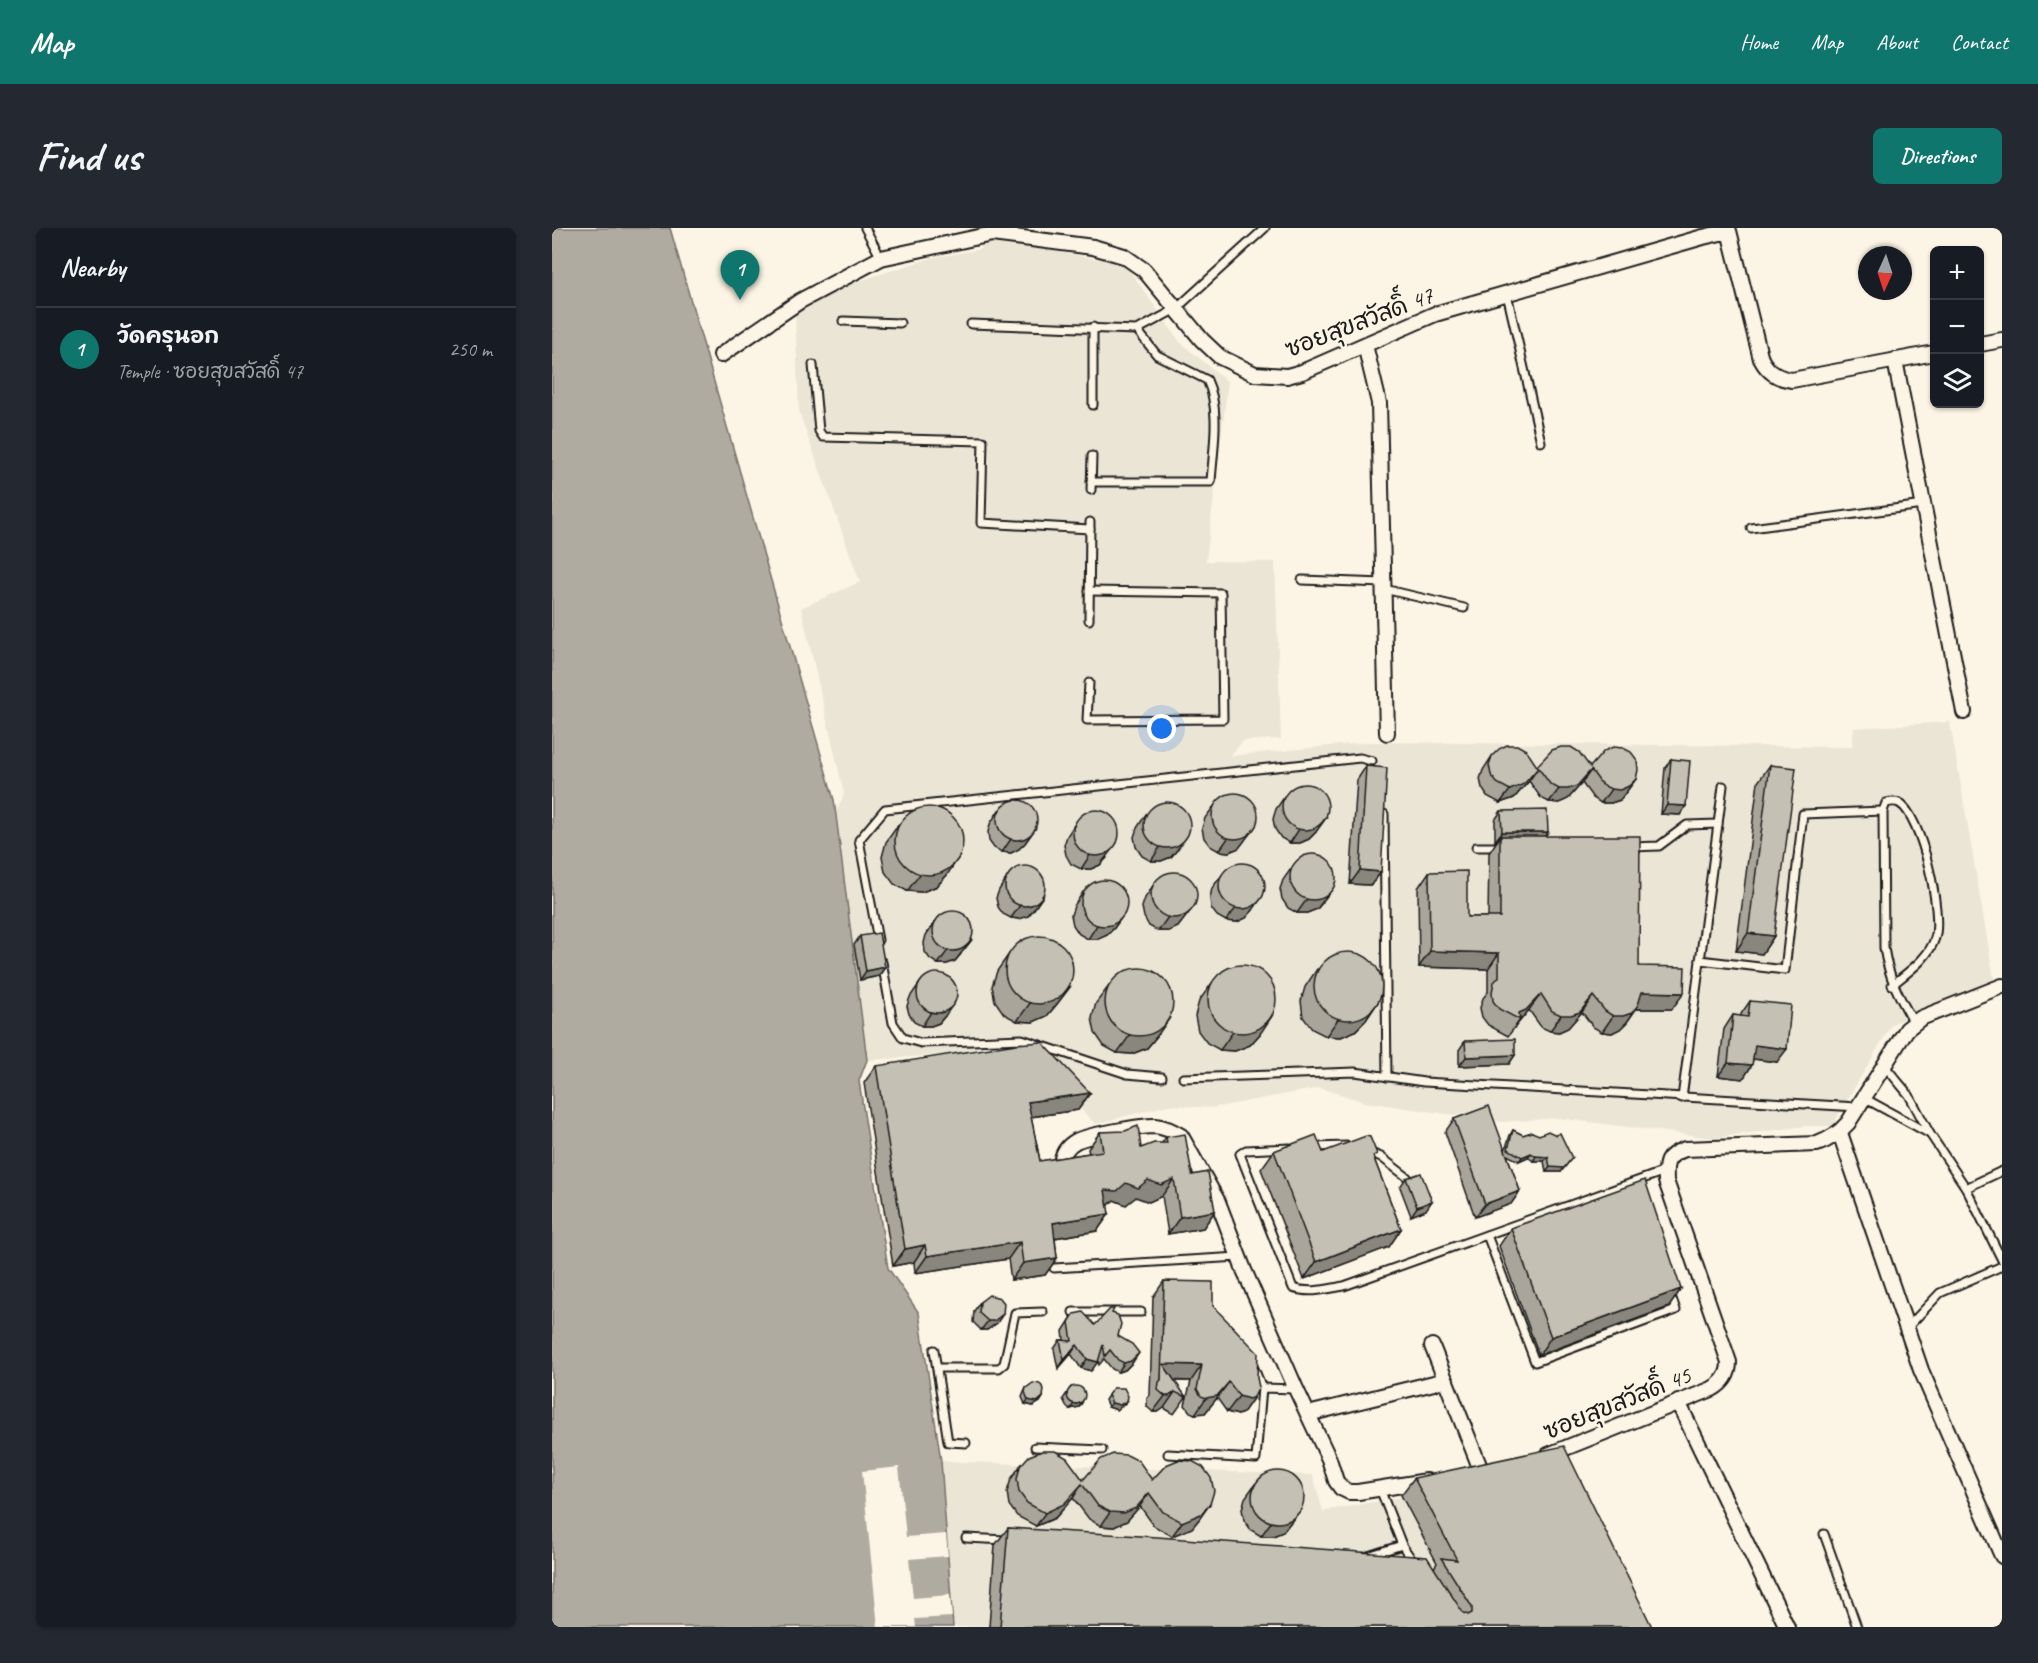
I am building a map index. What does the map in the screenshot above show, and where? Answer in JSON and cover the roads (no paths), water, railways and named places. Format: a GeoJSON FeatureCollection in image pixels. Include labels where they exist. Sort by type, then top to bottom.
{"type":"FeatureCollection","features":[{"type":"Feature","properties":{"kind":"street","name":"ซอยสุขสวัสดิ์ 47"},"geometry":{"type":"LineString","coordinates":[[720,355],[800,301],[880,258],[1003,232],[1093,247],[1124,256],[1144,270],[1202,340],[1220,357],[1256,374],[1287,376],[1302,372],[1435,314],[1729,230],[1761,359],[1765,366],[1779,378],[1792,380],[1930,354]]}},
{"type":"Feature","properties":{"kind":"street"},"geometry":{"type":"LineString","coordinates":[[1984,343],[2002,340]]}},
{"type":"Feature","properties":{"kind":"street"},"geometry":{"type":"LineString","coordinates":[[1365,345],[1379,403],[1387,733]]}},
{"type":"Feature","properties":{"kind":"street"},"geometry":{"type":"LineString","coordinates":[[1895,360],[1964,712]]}},
{"type":"Feature","properties":{"kind":"street"},"geometry":{"type":"LineString","coordinates":[[1665,1171],[1667,1161],[1672,1154],[1685,1149],[1817,1144],[1829,1140],[1839,1132],[1907,1029],[1921,1018],[2002,986]]}},
{"type":"Feature","properties":{"kind":"street"},"geometry":{"type":"LineString","coordinates":[[1061,1164],[1062,1156],[1067,1148],[1076,1141],[1156,1126],[1173,1130],[1181,1136],[1218,1202],[1239,1257],[1341,1488],[1349,1492],[1436,1479]]}},
{"type":"Feature","properties":{"kind":"street"},"geometry":{"type":"LineString","coordinates":[[1839,1132],[1921,1370],[2002,1556]]}},
{"type":"Feature","properties":{"kind":"street","name":"ซอยสุขสวัสดิ์ 45"},"geometry":{"type":"LineString","coordinates":[[1538,1458],[1719,1385],[1729,1371],[1730,1362],[1670,1194],[1665,1171]]}},
{"type":"Feature","properties":{"kind":"street"},"geometry":{"type":"LineString","coordinates":[[1432,1346],[1481,1470]]}},
{"type":"Feature","properties":{"kind":"street"},"geometry":{"type":"LineString","coordinates":[[1308,1414],[1446,1380]]}},
{"type":"Feature","properties":{"kind":"street"},"geometry":{"type":"LineString","coordinates":[[1678,1402],[1787,1627]]}},
{"type":"Feature","properties":{"kind":"lane"},"geometry":{"type":"LineString","coordinates":[[865,228],[880,258]]}},
{"type":"Feature","properties":{"kind":"lane"},"geometry":{"type":"LineString","coordinates":[[971,324],[1137,330],[1176,309],[1265,228]]}},
{"type":"Feature","properties":{"kind":"lane"},"geometry":{"type":"LineString","coordinates":[[1507,294],[1541,442]]}},
{"type":"Feature","properties":{"kind":"lane"},"geometry":{"type":"LineString","coordinates":[[843,321],[900,323]]}},
{"type":"Feature","properties":{"kind":"lane"},"geometry":{"type":"LineString","coordinates":[[1093,327],[1093,405]]}},
{"type":"Feature","properties":{"kind":"lane"},"geometry":{"type":"LineString","coordinates":[[1092,456],[1091,486],[1211,482],[1215,419],[1211,389],[1207,380],[1157,355],[1137,330]]}},
{"type":"Feature","properties":{"kind":"lane"},"geometry":{"type":"LineString","coordinates":[[813,365],[819,431],[823,437],[983,441],[981,523],[1090,525],[1089,620]]}},
{"type":"Feature","properties":{"kind":"lane"},"geometry":{"type":"LineString","coordinates":[[1751,528],[1923,505]]}},
{"type":"Feature","properties":{"kind":"lane"},"geometry":{"type":"LineString","coordinates":[[1302,580],[1384,586],[1464,608]]}},
{"type":"Feature","properties":{"kind":"lane"},"geometry":{"type":"LineString","coordinates":[[1089,591],[1221,593],[1223,719],[1087,720],[1089,683]]}},
{"type":"Feature","properties":{"kind":"lane"},"geometry":{"type":"LineString","coordinates":[[878,943],[859,840],[885,809],[1360,758],[1372,761]]}},
{"type":"Feature","properties":{"kind":"lane"},"geometry":{"type":"LineString","coordinates":[[1682,1098],[1723,786]]}},
{"type":"Feature","properties":{"kind":"lane"},"geometry":{"type":"LineString","coordinates":[[1893,985],[1925,957],[1935,939],[1938,923],[1925,853],[1916,828],[1907,810],[1899,803],[1891,802],[1886,803],[1883,812],[1884,948],[1887,968],[1893,985],[1914,1023]]}},
{"type":"Feature","properties":{"kind":"lane"},"geometry":{"type":"LineString","coordinates":[[1383,804],[1387,1077]]}},
{"type":"Feature","properties":{"kind":"lane"},"geometry":{"type":"LineString","coordinates":[[1700,960],[1785,970],[1803,814],[1883,812]]}},
{"type":"Feature","properties":{"kind":"lane"},"geometry":{"type":"LineString","coordinates":[[1628,847],[1659,846],[1687,825],[1718,824]]}},
{"type":"Feature","properties":{"kind":"lane"},"geometry":{"type":"LineString","coordinates":[[1476,847],[1511,847]]}},
{"type":"Feature","properties":{"kind":"lane"},"geometry":{"type":"LineString","coordinates":[[880,954],[893,1023],[903,1038],[921,1043],[1022,1039],[1128,1074],[1162,1077]]}},
{"type":"Feature","properties":{"kind":"lane"},"geometry":{"type":"LineString","coordinates":[[1884,1065],[1909,1095],[1930,1134],[1966,1188],[2002,1260]]}},
{"type":"Feature","properties":{"kind":"lane"},"geometry":{"type":"LineString","coordinates":[[1183,1078],[1355,1072],[1424,1082],[1682,1098],[1860,1102],[1930,1134]]}},
{"type":"Feature","properties":{"kind":"lane"},"geometry":{"type":"LineString","coordinates":[[1354,1148],[1346,1145],[1246,1150],[1240,1154],[1293,1288],[1302,1291],[1344,1286],[1665,1171]]}},
{"type":"Feature","properties":{"kind":"lane"},"geometry":{"type":"LineString","coordinates":[[1362,1150],[1381,1157],[1407,1177]]}},
{"type":"Feature","properties":{"kind":"lane"},"geometry":{"type":"LineString","coordinates":[[1966,1188],[2002,1171]]}},
{"type":"Feature","properties":{"kind":"lane"},"geometry":{"type":"LineString","coordinates":[[1634,1182],[1637,1192]]}},
{"type":"Feature","properties":{"kind":"lane"},"geometry":{"type":"LineString","coordinates":[[1487,1234],[1535,1362],[1676,1310],[1669,1289]]}},
{"type":"Feature","properties":{"kind":"lane"},"geometry":{"type":"LineString","coordinates":[[1054,1269],[1239,1257]]}},
{"type":"Feature","properties":{"kind":"lane"},"geometry":{"type":"LineString","coordinates":[[1906,1329],[1940,1293],[2002,1266]]}},
{"type":"Feature","properties":{"kind":"lane"},"geometry":{"type":"LineString","coordinates":[[1073,1311],[1141,1312]]}},
{"type":"Feature","properties":{"kind":"lane"},"geometry":{"type":"LineString","coordinates":[[937,1368],[999,1368],[1004,1364],[1015,1313],[1043,1312]]}},
{"type":"Feature","properties":{"kind":"lane"},"geometry":{"type":"LineString","coordinates":[[934,1350],[948,1442],[966,1443]]}},
{"type":"Feature","properties":{"kind":"lane"},"geometry":{"type":"LineString","coordinates":[[1168,1455],[1256,1459],[1262,1388],[1255,1369],[1246,1360]]}},
{"type":"Feature","properties":{"kind":"lane"},"geometry":{"type":"LineString","coordinates":[[1262,1388],[1296,1389]]}},
{"type":"Feature","properties":{"kind":"lane"},"geometry":{"type":"LineString","coordinates":[[1035,1447],[1102,1450]]}},
{"type":"Feature","properties":{"kind":"lane"},"geometry":{"type":"LineString","coordinates":[[1380,1489],[1402,1545],[1419,1571]]}},
{"type":"Feature","properties":{"kind":"lane"},"geometry":{"type":"LineString","coordinates":[[1824,1533],[1857,1627]]}},
{"type":"Feature","properties":{"kind":"lane"},"geometry":{"type":"LineString","coordinates":[[966,1538],[1013,1540]]}},
{"type":"Feature","properties":{"kind":"lane"},"geometry":{"type":"LineString","coordinates":[[1360,1558],[1402,1545]]}},
{"type":"Feature","properties":{"kind":"place","name":"วัดครุนอก"},"geometry":{"type":"Point","coordinates":[740,300]}}]}
